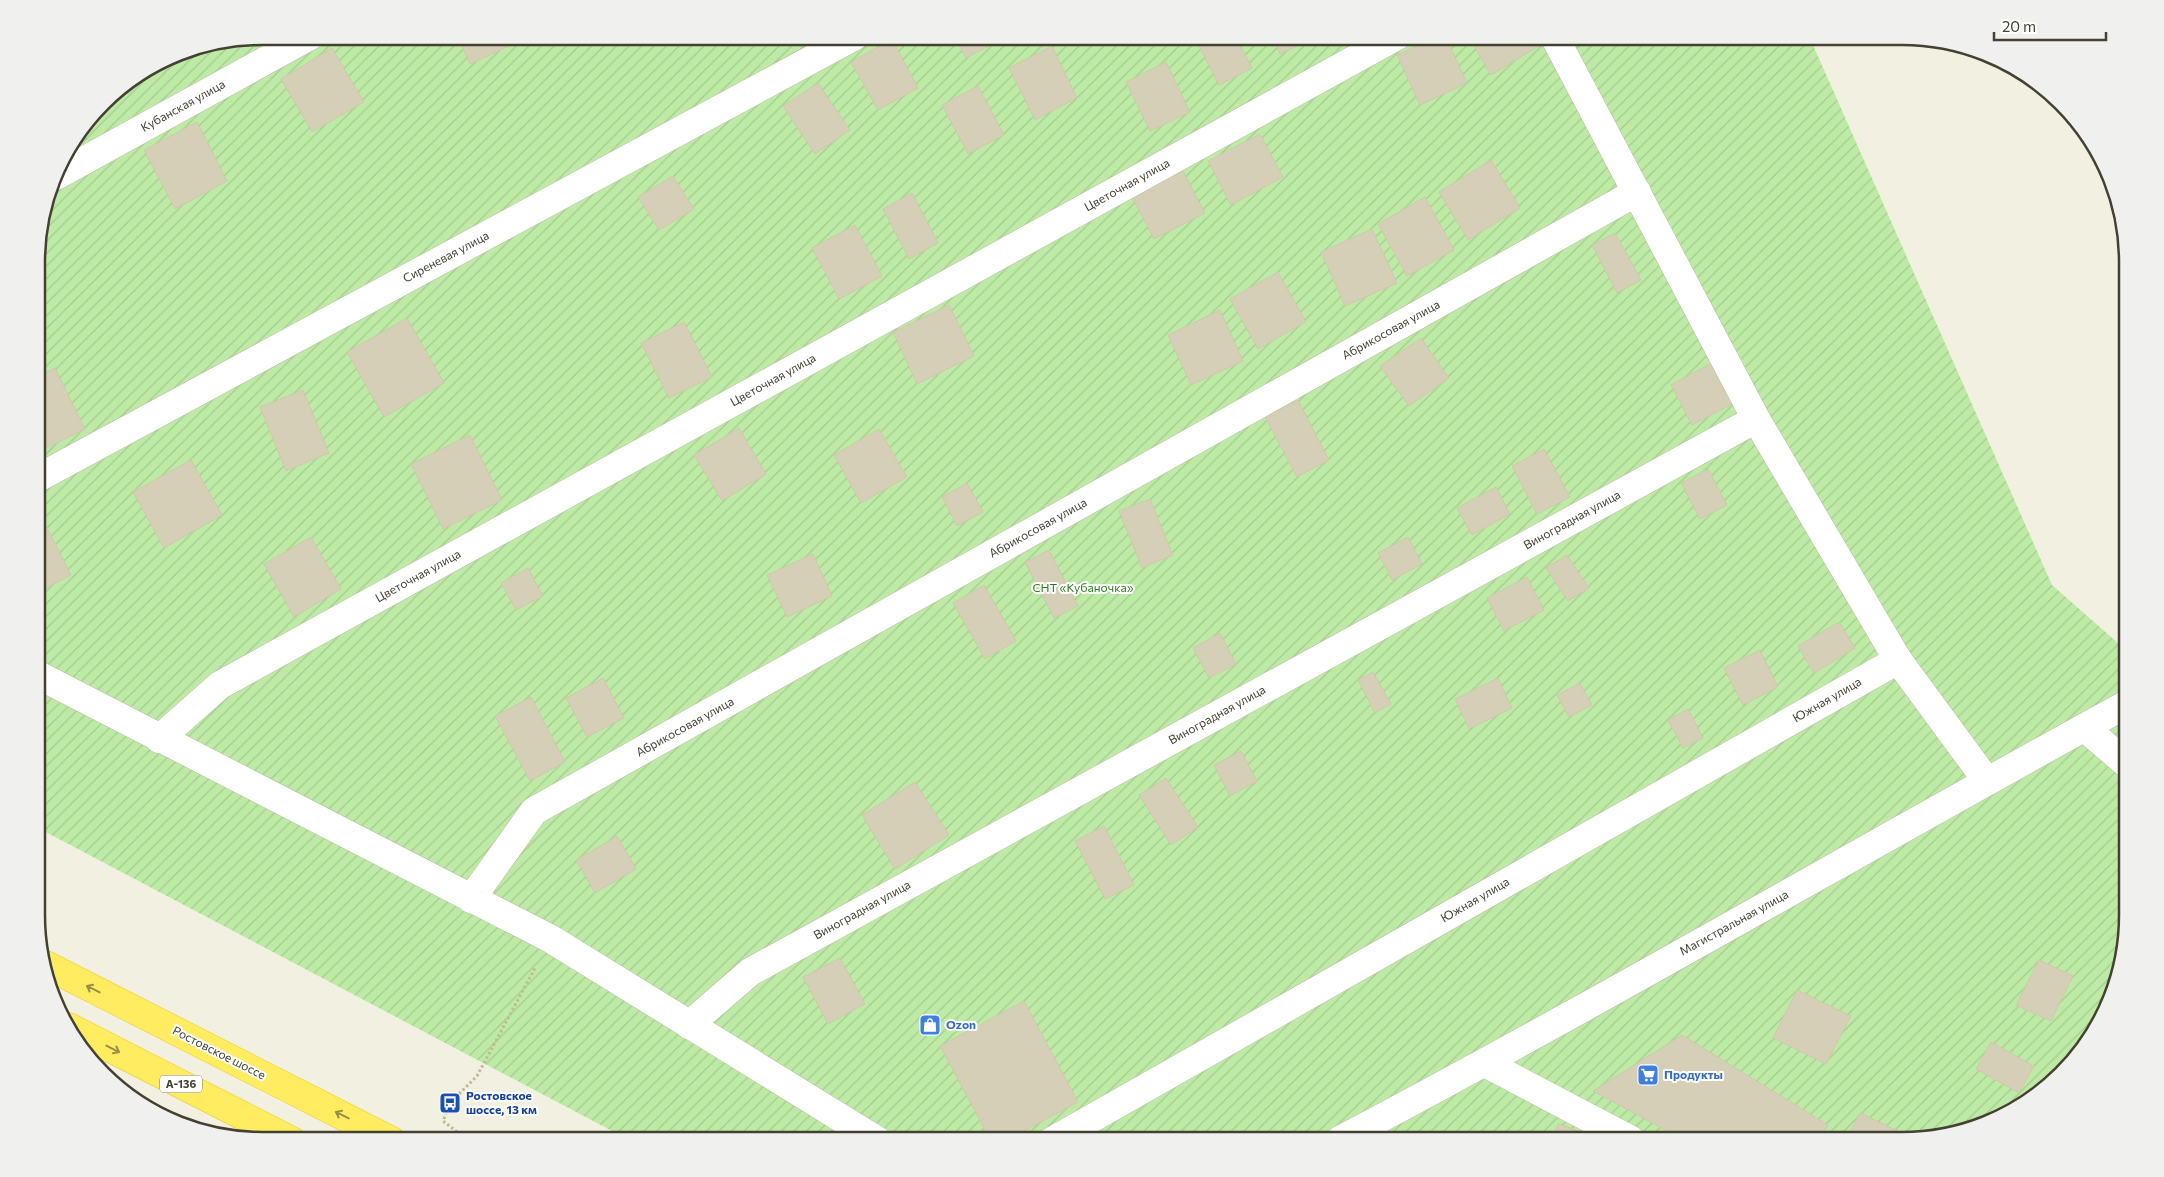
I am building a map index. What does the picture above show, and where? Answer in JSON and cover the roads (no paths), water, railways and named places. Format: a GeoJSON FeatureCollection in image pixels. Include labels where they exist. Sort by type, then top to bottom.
{"type":"FeatureCollection","features":[{"type":"Feature","properties":{"kind":"highway","name":"Ростовское шоссе"},"geometry":{"type":"LineString","coordinates":[[51,968],[374,1132]]}},
{"type":"Feature","properties":{"kind":"highway","name":"А-136"},"geometry":{"type":"LineString","coordinates":[[81,1033],[274,1132]]}},
{"type":"Feature","properties":{"kind":"street","name":"Кубанская улица"},"geometry":{"type":"LineString","coordinates":[[65,171],[294,45]]}},
{"type":"Feature","properties":{"kind":"street","name":"Сиреневая улица"},"geometry":{"type":"LineString","coordinates":[[45,474],[838,45]]}},
{"type":"Feature","properties":{"kind":"street","name":"Цветочная улица"},"geometry":{"type":"LineString","coordinates":[[159,739],[220,685],[1381,45]]}},
{"type":"Feature","properties":{"kind":"street"},"geometry":{"type":"LineString","coordinates":[[1559,45],[1756,419],[1898,660],[1987,781]]}},
{"type":"Feature","properties":{"kind":"street","name":"Абрикосовая улица"},"geometry":{"type":"LineString","coordinates":[[471,899],[534,811],[1637,192]]}},
{"type":"Feature","properties":{"kind":"street","name":"Виноградная улица"},"geometry":{"type":"LineString","coordinates":[[689,1025],[750,972],[1756,419]]}},
{"type":"Feature","properties":{"kind":"street","name":"Южная улица"},"geometry":{"type":"LineString","coordinates":[[1066,1132],[1898,660]]}},
{"type":"Feature","properties":{"kind":"street"},"geometry":{"type":"LineString","coordinates":[[45,680],[551,939],[689,1025],[812,1098],[864,1132]]}},
{"type":"Feature","properties":{"kind":"street","name":"Магистральная улица"},"geometry":{"type":"LineString","coordinates":[[1355,1132],[1485,1064],[2119,709]]}},
{"type":"Feature","properties":{"kind":"street"},"geometry":{"type":"LineString","coordinates":[[2085,728],[2119,757]]}},
{"type":"Feature","properties":{"kind":"street"},"geometry":{"type":"LineString","coordinates":[[1485,1064],[1616,1132]]}},
{"type":"Feature","properties":{"kind":"place","name":"Ozon"},"geometry":{"type":"Point","coordinates":[930,1025]}},
{"type":"Feature","properties":{"kind":"place","name":"Продукты"},"geometry":{"type":"Point","coordinates":[1648,1075]}},
{"type":"Feature","properties":{"kind":"place","name":"Ростовское шоссе, 13 км"},"geometry":{"type":"Point","coordinates":[450,1103]}},
{"type":"Feature","properties":{"kind":"park label","name":"СНТ «Кубаночка»"},"geometry":{"type":"Point","coordinates":[1083,588]}}]}
